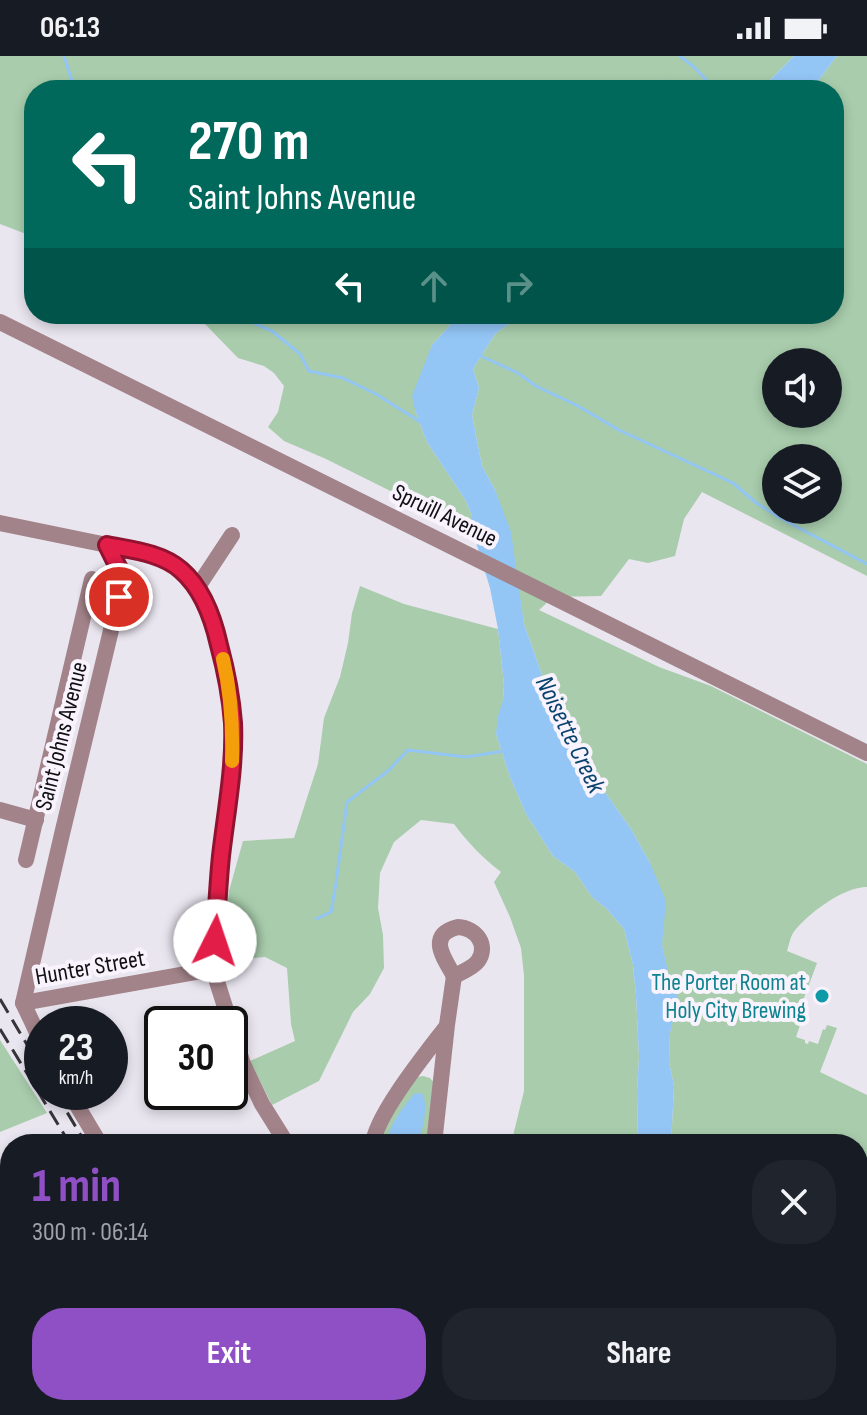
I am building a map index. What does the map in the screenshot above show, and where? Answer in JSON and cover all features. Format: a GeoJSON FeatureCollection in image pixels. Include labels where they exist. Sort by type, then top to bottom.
{"type":"FeatureCollection","features":[{"type":"Feature","properties":{"kind":"street","name":"Spruill Avenue"},"geometry":{"type":"LineString","coordinates":[[0,322],[867,753]]}},
{"type":"Feature","properties":{"kind":"street"},"geometry":{"type":"LineString","coordinates":[[0,523],[168,560],[197,588],[211,616],[228,682],[233,726],[232,768],[221,858],[213,969],[243,1064],[281,1134]]}},
{"type":"Feature","properties":{"kind":"street"},"geometry":{"type":"LineString","coordinates":[[197,588],[232,535]]}},
{"type":"Feature","properties":{"kind":"street","name":"Saint Johns Avenue"},"geometry":{"type":"LineString","coordinates":[[23,1003],[119,597],[119,569],[107,545]]}},
{"type":"Feature","properties":{"kind":"street"},"geometry":{"type":"LineString","coordinates":[[26,860],[92,579]]}},
{"type":"Feature","properties":{"kind":"street"},"geometry":{"type":"LineString","coordinates":[[0,810],[36,820]]}},
{"type":"Feature","properties":{"kind":"street","name":"Hunter Street"},"geometry":{"type":"LineString","coordinates":[[23,1003],[213,969]]}},
{"type":"Feature","properties":{"kind":"street"},"geometry":{"type":"LineString","coordinates":[[435,1134],[454,976]]}},
{"type":"Feature","properties":{"kind":"street"},"geometry":{"type":"LineString","coordinates":[[374,1134],[447,1025]]}},
{"type":"Feature","properties":{"kind":"street"},"geometry":{"type":"LineString","coordinates":[[414,1071],[442,1076]]}},
{"type":"Feature","properties":{"kind":"street"},"geometry":{"type":"LineString","coordinates":[[80,1110],[94,1134]]}},
{"type":"Feature","properties":{"kind":"green space"},"geometry":{"type":"Polygon","coordinates":[[[0,56],[794,56],[770,80],[24,80],[24,233],[0,224],[0,56]]]}},
{"type":"Feature","properties":{"kind":"green space"},"geometry":{"type":"Polygon","coordinates":[[[837,56],[867,56],[867,576],[765,524],[842,524],[842,444],[762,444],[762,523],[702,492],[684,519],[675,556],[648,563],[629,559],[601,596],[553,597],[539,610],[659,667],[711,686],[867,764],[867,887],[847,892],[816,910],[793,933],[787,951],[817,963],[798,1014],[801,1015],[798,1021],[801,1022],[796,1037],[808,1044],[809,1041],[818,1044],[827,1025],[837,1028],[820,1072],[867,1095],[867,1134],[672,1134],[674,1086],[669,1062],[670,1033],[677,998],[662,945],[663,926],[650,863],[631,829],[570,743],[553,706],[524,624],[515,567],[500,505],[482,466],[472,415],[479,388],[473,369],[495,334],[508,324],[844,324],[844,80],[819,80],[837,56]]]}},
{"type":"Feature","properties":{"kind":"green space"},"geometry":{"type":"Polygon","coordinates":[[[451,324],[432,345],[415,410],[427,442],[466,501],[472,516],[473,532],[284,441],[268,427],[278,412],[284,386],[264,366],[238,358],[206,325],[451,324]]]}},
{"type":"Feature","properties":{"kind":"green space"},"geometry":{"type":"Polygon","coordinates":[[[360,586],[404,604],[498,629],[504,685],[496,734],[510,777],[526,814],[553,856],[575,872],[592,897],[624,929],[633,965],[636,995],[638,1134],[513,1134],[524,1091],[524,975],[521,948],[494,882],[501,872],[476,850],[454,824],[421,820],[394,842],[380,873],[378,908],[384,968],[370,994],[353,1012],[319,1081],[272,1105],[250,1061],[295,1041],[287,968],[265,957],[231,960],[225,926],[229,891],[243,841],[294,838],[318,764],[324,718],[340,677],[360,586]]]}},
{"type":"Feature","properties":{"kind":"green space"},"geometry":{"type":"Polygon","coordinates":[[[0,1040],[24,1077],[24,1110],[45,1110],[47,1113],[0,1132],[0,1040]]]}},
{"type":"Feature","properties":{"kind":"green space"},"geometry":{"type":"Polygon","coordinates":[[[416,1077],[430,1078],[437,1086],[431,1134],[379,1134],[379,1133],[416,1077]]]}},
{"type":"Feature","properties":{"kind":"water"},"geometry":{"type":"Polygon","coordinates":[[[794,56],[837,56],[819,80],[770,80],[794,56]]]}},
{"type":"Feature","properties":{"kind":"water"},"geometry":{"type":"Polygon","coordinates":[[[451,324],[508,324],[495,334],[473,369],[479,388],[472,415],[482,466],[511,532],[524,624],[553,706],[570,743],[631,829],[666,901],[662,945],[671,985],[678,998],[670,1033],[669,1062],[674,1086],[672,1134],[638,1134],[636,995],[633,965],[624,929],[592,897],[575,872],[553,856],[526,814],[496,734],[504,685],[490,588],[466,501],[427,442],[412,396],[432,345],[451,324]]]}},
{"type":"Feature","properties":{"kind":"water"},"geometry":{"type":"Polygon","coordinates":[[[415,1093],[423,1094],[425,1106],[420,1134],[389,1134],[401,1110],[415,1093]]]}},
{"type":"Feature","properties":{"kind":"waterway"},"geometry":{"type":"LineString","coordinates":[[64,56],[72,80]]}},
{"type":"Feature","properties":{"kind":"waterway"},"geometry":{"type":"LineString","coordinates":[[680,56],[706,80]]}},
{"type":"Feature","properties":{"kind":"waterway"},"geometry":{"type":"LineString","coordinates":[[256,324],[272,331],[300,354],[309,371],[343,378],[376,394],[422,423]]}},
{"type":"Feature","properties":{"kind":"waterway"},"geometry":{"type":"LineString","coordinates":[[481,356],[518,373],[536,386],[617,429],[733,483],[780,518],[867,564]]}},
{"type":"Feature","properties":{"kind":"waterway"},"geometry":{"type":"LineString","coordinates":[[316,919],[331,912],[347,802],[388,771],[408,750],[466,757],[504,751]]}},
{"type":"Feature","properties":{"kind":"railway"},"geometry":{"type":"LineString","coordinates":[[0,999],[24,1040]]}},
{"type":"Feature","properties":{"kind":"railway"},"geometry":{"type":"LineString","coordinates":[[0,1029],[64,1134]]}},
{"type":"Feature","properties":{"kind":"railway"},"geometry":{"type":"LineString","coordinates":[[66,1110],[80,1134]]}},
{"type":"Feature","properties":{"kind":"slow traffic"},"geometry":{"type":"LineString","coordinates":[[223,659],[233,726],[232,761]]}},
{"type":"Feature","properties":{"kind":"place","name":"The Porter Room at Holy City Brewing"},"geometry":{"type":"Point","coordinates":[822,996]}},
{"type":"Feature","properties":{"kind":"route"},"geometry":{"type":"LineString","coordinates":[[119,597],[119,569],[107,545],[168,560],[183,572],[197,588],[217,636],[228,682],[233,726],[232,768],[215,941]]}},
{"type":"Feature","properties":{"kind":"water label","name":"Noisette Creek"},"geometry":{"type":"Point","coordinates":[571,734]}}]}
